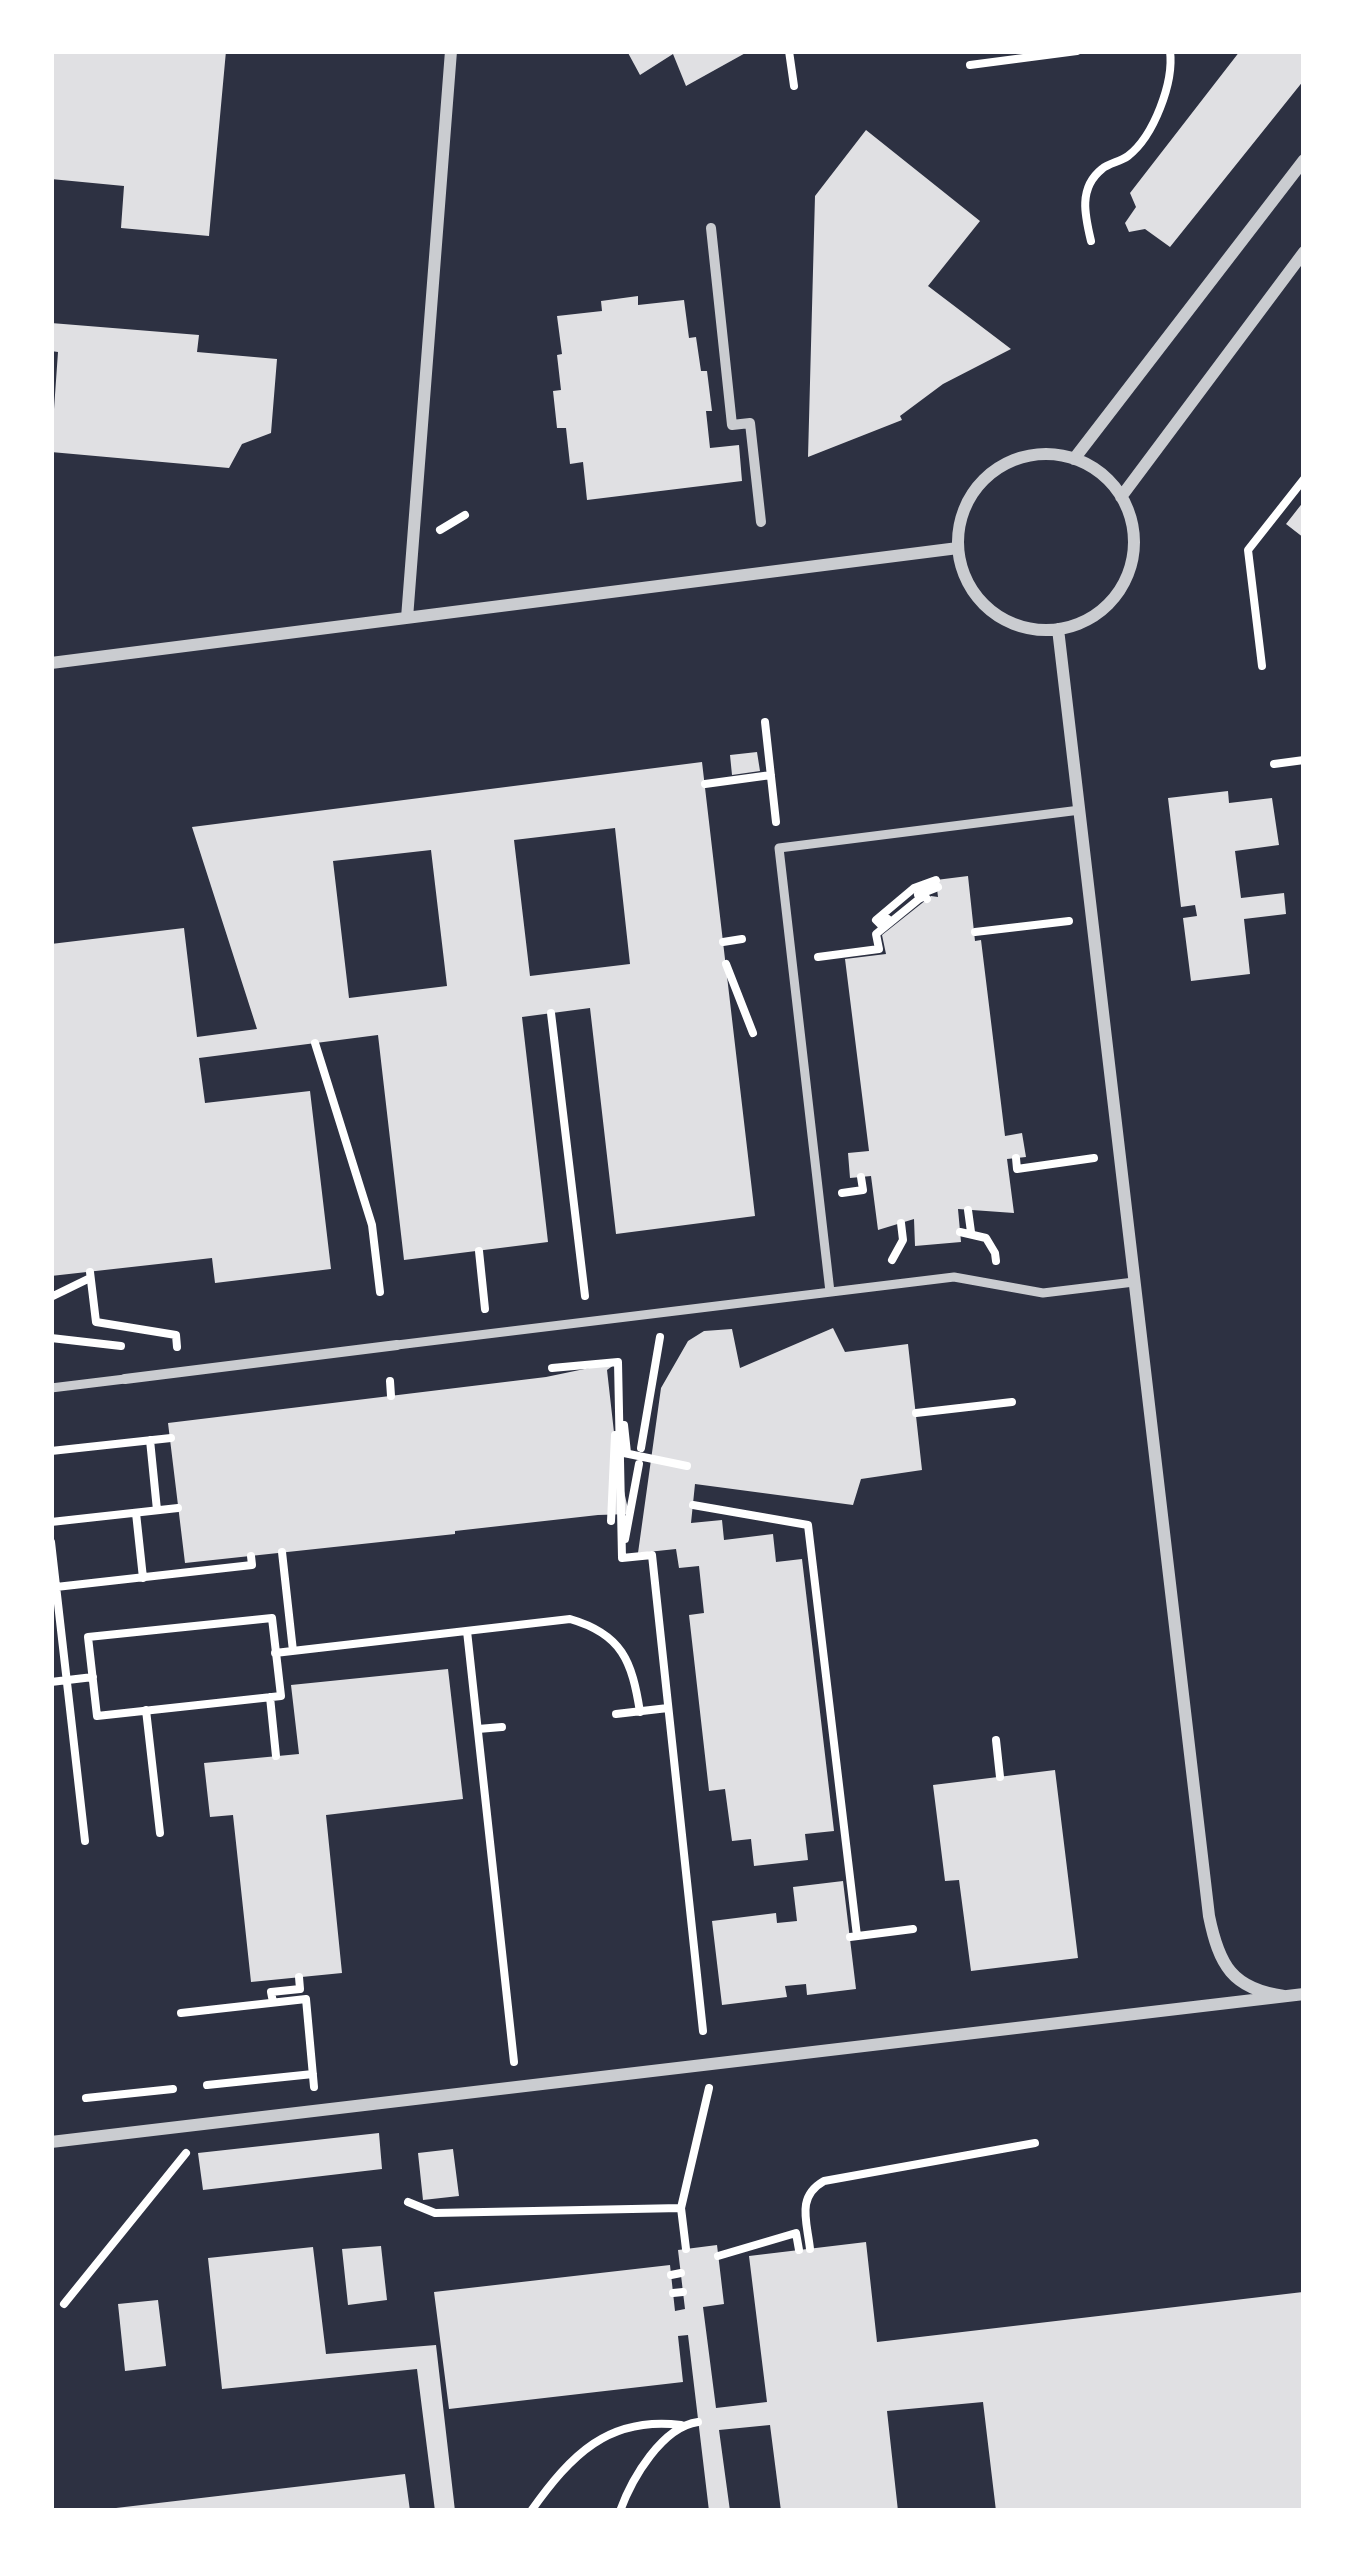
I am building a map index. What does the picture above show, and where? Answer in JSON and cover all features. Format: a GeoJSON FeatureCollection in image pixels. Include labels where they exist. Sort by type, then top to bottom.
{"type":"FeatureCollection","features":[{"type":"Feature","properties":{"kind":"street"},"geometry":{"type":"LineString","coordinates":[[407,618],[452,51]]}},
{"type":"Feature","properties":{"kind":"street"},"geometry":{"type":"LineString","coordinates":[[1074,459],[1304,160]]}},
{"type":"Feature","properties":{"kind":"street"},"geometry":{"type":"LineString","coordinates":[[711,228],[732,425],[750,423],[761,521]]}},
{"type":"Feature","properties":{"kind":"street"},"geometry":{"type":"LineString","coordinates":[[1121,496],[1304,252]]}},
{"type":"Feature","properties":{"kind":"street"},"geometry":{"type":"LineString","coordinates":[[1051,454],[1101,473],[1121,496],[1131,521],[1133,548],[1122,586],[1095,614],[1058,629],[1011,622],[985,605],[966,578],[960,563],[959,528],[978,485],[995,469],[1028,455],[1051,454]]}},
{"type":"Feature","properties":{"kind":"street"},"geometry":{"type":"LineString","coordinates":[[51,663],[958,548]]}},
{"type":"Feature","properties":{"kind":"street"},"geometry":{"type":"LineString","coordinates":[[1058,629],[1209,1916],[1222,1962],[1239,1982],[1262,1993],[1284,1996]]}},
{"type":"Feature","properties":{"kind":"street"},"geometry":{"type":"LineString","coordinates":[[124,1379],[397,1346]]}},
{"type":"Feature","properties":{"kind":"street"},"geometry":{"type":"LineString","coordinates":[[51,2142],[1304,1994]]}},
{"type":"Feature","properties":{"kind":"lane"},"geometry":{"type":"LineString","coordinates":[[830,1292],[779,848],[1079,810]]}},
{"type":"Feature","properties":{"kind":"lane"},"geometry":{"type":"LineString","coordinates":[[397,1346],[953,1277],[1043,1293],[1134,1282]]}},
{"type":"Feature","properties":{"kind":"lane"},"geometry":{"type":"LineString","coordinates":[[51,1388],[124,1379]]}},
{"type":"Feature","properties":{"kind":"path"},"geometry":{"type":"LineString","coordinates":[[789,51],[794,86]]}},
{"type":"Feature","properties":{"kind":"path"},"geometry":{"type":"LineString","coordinates":[[970,65],[1077,51]]}},
{"type":"Feature","properties":{"kind":"path"},"geometry":{"type":"LineString","coordinates":[[1091,242],[1084,209],[1088,186],[1102,169],[1127,157],[1146,133],[1165,97],[1170,51]]}},
{"type":"Feature","properties":{"kind":"path"},"geometry":{"type":"LineString","coordinates":[[1262,665],[1248,550],[1304,479]]}},
{"type":"Feature","properties":{"kind":"path"},"geometry":{"type":"LineString","coordinates":[[430,536],[465,515]]}},
{"type":"Feature","properties":{"kind":"path"},"geometry":{"type":"LineString","coordinates":[[765,722],[779,848]]}},
{"type":"Feature","properties":{"kind":"path"},"geometry":{"type":"LineString","coordinates":[[1274,764],[1304,760]]}},
{"type":"Feature","properties":{"kind":"path"},"geometry":{"type":"LineString","coordinates":[[705,784],[771,776]]}},
{"type":"Feature","properties":{"kind":"path"},"geometry":{"type":"LineString","coordinates":[[792,961],[879,949],[876,934],[926,890]]}},
{"type":"Feature","properties":{"kind":"path"},"geometry":{"type":"LineString","coordinates":[[926,890],[881,925],[876,920],[926,890]]}},
{"type":"Feature","properties":{"kind":"path"},"geometry":{"type":"LineString","coordinates":[[975,932],[1092,918]]}},
{"type":"Feature","properties":{"kind":"path"},"geometry":{"type":"LineString","coordinates":[[724,942],[742,939]]}},
{"type":"Feature","properties":{"kind":"path"},"geometry":{"type":"LineString","coordinates":[[726,964],[753,1033]]}},
{"type":"Feature","properties":{"kind":"path"},"geometry":{"type":"LineString","coordinates":[[551,1013],[588,1322]]}},
{"type":"Feature","properties":{"kind":"path"},"geometry":{"type":"LineString","coordinates":[[315,1043],[372,1225],[380,1292]]}},
{"type":"Feature","properties":{"kind":"path"},"geometry":{"type":"LineString","coordinates":[[1016,1158],[1017,1168],[1120,1155]]}},
{"type":"Feature","properties":{"kind":"path"},"geometry":{"type":"LineString","coordinates":[[968,1210],[966,1233],[986,1238],[995,1253]]}},
{"type":"Feature","properties":{"kind":"path"},"geometry":{"type":"LineString","coordinates":[[479,1251],[481,1279]]}},
{"type":"Feature","properties":{"kind":"path"},"geometry":{"type":"LineString","coordinates":[[51,1298],[90,1275],[96,1322],[176,1335]]}},
{"type":"Feature","properties":{"kind":"path"},"geometry":{"type":"LineString","coordinates":[[641,1448],[664,1312]]}},
{"type":"Feature","properties":{"kind":"path"},"geometry":{"type":"LineString","coordinates":[[51,1338],[121,1346]]}},
{"type":"Feature","properties":{"kind":"path"},"geometry":{"type":"LineString","coordinates":[[617,1361],[596,1364],[552,1368],[573,1366],[617,1361]]}},
{"type":"Feature","properties":{"kind":"path"},"geometry":{"type":"LineString","coordinates":[[611,1521],[617,1361]]}},
{"type":"Feature","properties":{"kind":"path"},"geometry":{"type":"LineString","coordinates":[[617,1361],[622,1558]]}},
{"type":"Feature","properties":{"kind":"path"},"geometry":{"type":"LineString","coordinates":[[619,1380],[623,1450],[687,1466]]}},
{"type":"Feature","properties":{"kind":"path"},"geometry":{"type":"LineString","coordinates":[[390,1381],[391,1396]]}},
{"type":"Feature","properties":{"kind":"path"},"geometry":{"type":"LineString","coordinates":[[916,1413],[1012,1402]]}},
{"type":"Feature","properties":{"kind":"path"},"geometry":{"type":"LineString","coordinates":[[51,1451],[170,1438]]}},
{"type":"Feature","properties":{"kind":"path"},"geometry":{"type":"LineString","coordinates":[[150,1440],[157,1510]]}},
{"type":"Feature","properties":{"kind":"path"},"geometry":{"type":"LineString","coordinates":[[622,1558],[639,1464]]}},
{"type":"Feature","properties":{"kind":"path"},"geometry":{"type":"LineString","coordinates":[[693,1505],[808,1525],[854,1937],[913,1929]]}},
{"type":"Feature","properties":{"kind":"path"},"geometry":{"type":"LineString","coordinates":[[51,1522],[178,1508]]}},
{"type":"Feature","properties":{"kind":"path"},"geometry":{"type":"LineString","coordinates":[[136,1513],[143,1578]]}},
{"type":"Feature","properties":{"kind":"path"},"geometry":{"type":"LineString","coordinates":[[51,1542],[85,1840]]}},
{"type":"Feature","properties":{"kind":"path"},"geometry":{"type":"LineString","coordinates":[[282,1552],[293,1651]]}},
{"type":"Feature","properties":{"kind":"path"},"geometry":{"type":"LineString","coordinates":[[622,1558],[652,1555],[703,2031]]}},
{"type":"Feature","properties":{"kind":"path"},"geometry":{"type":"LineString","coordinates":[[56,1587],[252,1565],[251,1556]]}},
{"type":"Feature","properties":{"kind":"path"},"geometry":{"type":"LineString","coordinates":[[272,1618],[275,1653],[281,1696],[97,1715],[88,1637],[272,1618]]}},
{"type":"Feature","properties":{"kind":"path"},"geometry":{"type":"LineString","coordinates":[[275,1653],[563,1619],[595,1626],[615,1642],[629,1663],[640,1712]]}},
{"type":"Feature","properties":{"kind":"path"},"geometry":{"type":"LineString","coordinates":[[467,1631],[516,2087]]}},
{"type":"Feature","properties":{"kind":"path"},"geometry":{"type":"LineString","coordinates":[[51,1682],[93,1677]]}},
{"type":"Feature","properties":{"kind":"path"},"geometry":{"type":"LineString","coordinates":[[816,1685],[828,1684]]}},
{"type":"Feature","properties":{"kind":"path"},"geometry":{"type":"LineString","coordinates":[[270,1697],[276,1756]]}},
{"type":"Feature","properties":{"kind":"path"},"geometry":{"type":"LineString","coordinates":[[616,1714],[668,1708]]}},
{"type":"Feature","properties":{"kind":"path"},"geometry":{"type":"LineString","coordinates":[[146,1710],[160,1832]]}},
{"type":"Feature","properties":{"kind":"path"},"geometry":{"type":"LineString","coordinates":[[478,1729],[502,1727]]}},
{"type":"Feature","properties":{"kind":"path"},"geometry":{"type":"LineString","coordinates":[[996,1740],[1000,1777]]}},
{"type":"Feature","properties":{"kind":"path"},"geometry":{"type":"LineString","coordinates":[[273,2002],[271,1992],[299,1989],[298,1977]]}},
{"type":"Feature","properties":{"kind":"path"},"geometry":{"type":"LineString","coordinates":[[181,2013],[306,1999],[317,2110]]}},
{"type":"Feature","properties":{"kind":"path"},"geometry":{"type":"LineString","coordinates":[[207,2085],[313,2074]]}},
{"type":"Feature","properties":{"kind":"path"},"geometry":{"type":"LineString","coordinates":[[686,2249],[681,2208],[710,2086]]}},
{"type":"Feature","properties":{"kind":"path"},"geometry":{"type":"LineString","coordinates":[[86,2098],[173,2089]]}},
{"type":"Feature","properties":{"kind":"path"},"geometry":{"type":"LineString","coordinates":[[810,2249],[807,2195],[824,2180],[1035,2144]]}},
{"type":"Feature","properties":{"kind":"path"},"geometry":{"type":"LineString","coordinates":[[64,2304],[187,2152]]}},
{"type":"Feature","properties":{"kind":"path"},"geometry":{"type":"LineString","coordinates":[[408,2202],[435,2212],[681,2208]]}},
{"type":"Feature","properties":{"kind":"path"},"geometry":{"type":"LineString","coordinates":[[718,2256],[796,2233],[799,2250]]}},
{"type":"Feature","properties":{"kind":"path"},"geometry":{"type":"LineString","coordinates":[[531,2511],[601,2435],[654,2421],[698,2422]]}},
{"type":"Feature","properties":{"kind":"path"},"geometry":{"type":"LineString","coordinates":[[620,2511],[647,2460],[681,2425]]}},
{"type":"Feature","properties":{"kind":"building"},"geometry":{"type":"Polygon","coordinates":[[[52,51],[226,51],[209,236],[121,228],[124,186],[51,179],[52,51]]]}},
{"type":"Feature","properties":{"kind":"building"},"geometry":{"type":"Polygon","coordinates":[[[627,51],[749,51],[686,86],[673,54],[640,75],[627,51]]]}},
{"type":"Feature","properties":{"kind":"building"},"geometry":{"type":"Polygon","coordinates":[[[1240,51],[1304,51],[1304,80],[1170,247],[1145,229],[1129,232],[1125,223],[1136,207],[1130,193],[1240,51]]]}},
{"type":"Feature","properties":{"kind":"building"},"geometry":{"type":"Polygon","coordinates":[[[866,130],[980,221],[928,286],[1011,349],[943,384],[900,416],[902,420],[808,457],[815,196],[866,130]]]}},
{"type":"Feature","properties":{"kind":"building"},"geometry":{"type":"Polygon","coordinates":[[[638,296],[638,305],[684,300],[689,338],[696,337],[701,371],[707,371],[710,448],[739,445],[742,481],[587,500],[583,462],[570,464],[566,428],[557,428],[553,391],[561,390],[557,355],[562,354],[557,316],[602,311],[601,301],[638,296]]]}},
{"type":"Feature","properties":{"kind":"building"},"geometry":{"type":"Polygon","coordinates":[[[51,323],[199,335],[197,352],[277,359],[271,433],[242,444],[229,468],[51,452],[58,352],[51,351],[51,323]]]}},
{"type":"Feature","properties":{"kind":"building"},"geometry":{"type":"Polygon","coordinates":[[[1304,501],[1304,538],[1286,524],[1304,501]]]}},
{"type":"Feature","properties":{"kind":"building"},"geometry":{"type":"Polygon","coordinates":[[[757,752],[760,771],[732,775],[730,755],[757,752]]]}},
{"type":"Feature","properties":{"kind":"building"},"geometry":{"type":"Polygon","coordinates":[[[702,762],[755,1216],[616,1234],[590,1008],[522,1017],[548,1242],[404,1260],[378,1035],[199,1058],[205,1103],[310,1091],[331,1269],[215,1283],[212,1258],[51,1276],[51,944],[184,928],[197,1037],[257,1029],[192,827],[702,762]],[[615,828],[514,840],[530,976],[630,964],[615,828]],[[431,850],[333,861],[349,998],[447,986],[431,850]]]}},
{"type":"Feature","properties":{"kind":"building"},"geometry":{"type":"Polygon","coordinates":[[[1228,791],[1229,803],[1272,798],[1279,845],[1235,851],[1241,898],[1284,893],[1286,914],[1244,919],[1250,974],[1191,981],[1183,918],[1197,916],[1195,905],[1181,907],[1168,798],[1228,791]]]}},
{"type":"Feature","properties":{"kind":"building"},"geometry":{"type":"Polygon","coordinates":[[[968,876],[975,941],[981,940],[1005,1136],[1022,1133],[1026,1157],[1007,1159],[1014,1213],[958,1209],[961,1242],[915,1246],[914,1219],[878,1230],[871,1176],[850,1178],[848,1153],[869,1151],[845,959],[886,954],[882,935],[931,896],[938,897],[936,880],[968,876]]]}},
{"type":"Feature","properties":{"kind":"building"},"geometry":{"type":"Polygon","coordinates":[[[833,1328],[845,1352],[908,1344],[922,1470],[861,1479],[853,1505],[695,1484],[691,1523],[722,1520],[724,1540],[773,1534],[776,1562],[802,1559],[834,1831],[805,1834],[808,1860],[754,1866],[751,1839],[732,1841],[725,1789],[709,1791],[689,1615],[704,1613],[699,1566],[679,1568],[676,1549],[638,1553],[661,1388],[688,1341],[704,1331],[732,1329],[740,1368],[833,1328]]]}},
{"type":"Feature","properties":{"kind":"building"},"geometry":{"type":"Polygon","coordinates":[[[618,1362],[607,1370],[629,1514],[185,1563],[168,1423],[546,1377],[618,1362]]]}},
{"type":"Feature","properties":{"kind":"building"},"geometry":{"type":"Polygon","coordinates":[[[448,1669],[463,1799],[326,1815],[342,1973],[251,1982],[233,1815],[210,1817],[204,1763],[299,1754],[291,1685],[448,1669]]]}},
{"type":"Feature","properties":{"kind":"building"},"geometry":{"type":"Polygon","coordinates":[[[1055,1770],[1078,1958],[971,1971],[959,1880],[945,1881],[933,1785],[1055,1770]]]}},
{"type":"Feature","properties":{"kind":"building"},"geometry":{"type":"Polygon","coordinates":[[[843,1881],[856,1989],[807,1995],[806,1984],[785,1986],[787,1997],[722,2005],[712,1921],[776,1913],[777,1923],[797,1921],[793,1887],[843,1881]]]}},
{"type":"Feature","properties":{"kind":"building"},"geometry":{"type":"Polygon","coordinates":[[[379,2133],[382,2169],[203,2190],[198,2153],[379,2133]]]}},
{"type":"Feature","properties":{"kind":"building"},"geometry":{"type":"Polygon","coordinates":[[[453,2149],[459,2196],[423,2200],[418,2153],[453,2149]]]}},
{"type":"Feature","properties":{"kind":"building"},"geometry":{"type":"Polygon","coordinates":[[[866,2242],[877,2342],[1303,2292],[1304,2511],[996,2511],[983,2402],[887,2411],[898,2511],[781,2511],[770,2425],[719,2430],[730,2511],[709,2511],[688,2335],[678,2336],[683,2382],[449,2409],[434,2292],[670,2265],[675,2311],[685,2309],[678,2250],[717,2245],[724,2304],[703,2307],[716,2408],[767,2402],[749,2256],[866,2242]]]}},
{"type":"Feature","properties":{"kind":"building"},"geometry":{"type":"Polygon","coordinates":[[[381,2246],[387,2300],[348,2305],[342,2249],[381,2246]]]}},
{"type":"Feature","properties":{"kind":"building"},"geometry":{"type":"Polygon","coordinates":[[[313,2247],[326,2354],[436,2345],[455,2511],[435,2511],[417,2369],[222,2389],[208,2258],[313,2247]]]}},
{"type":"Feature","properties":{"kind":"building"},"geometry":{"type":"Polygon","coordinates":[[[158,2300],[166,2366],[125,2371],[118,2304],[158,2300]]]}},
{"type":"Feature","properties":{"kind":"building"},"geometry":{"type":"Polygon","coordinates":[[[405,2474],[410,2511],[116,2511],[116,2508],[405,2474]]]}}]}
